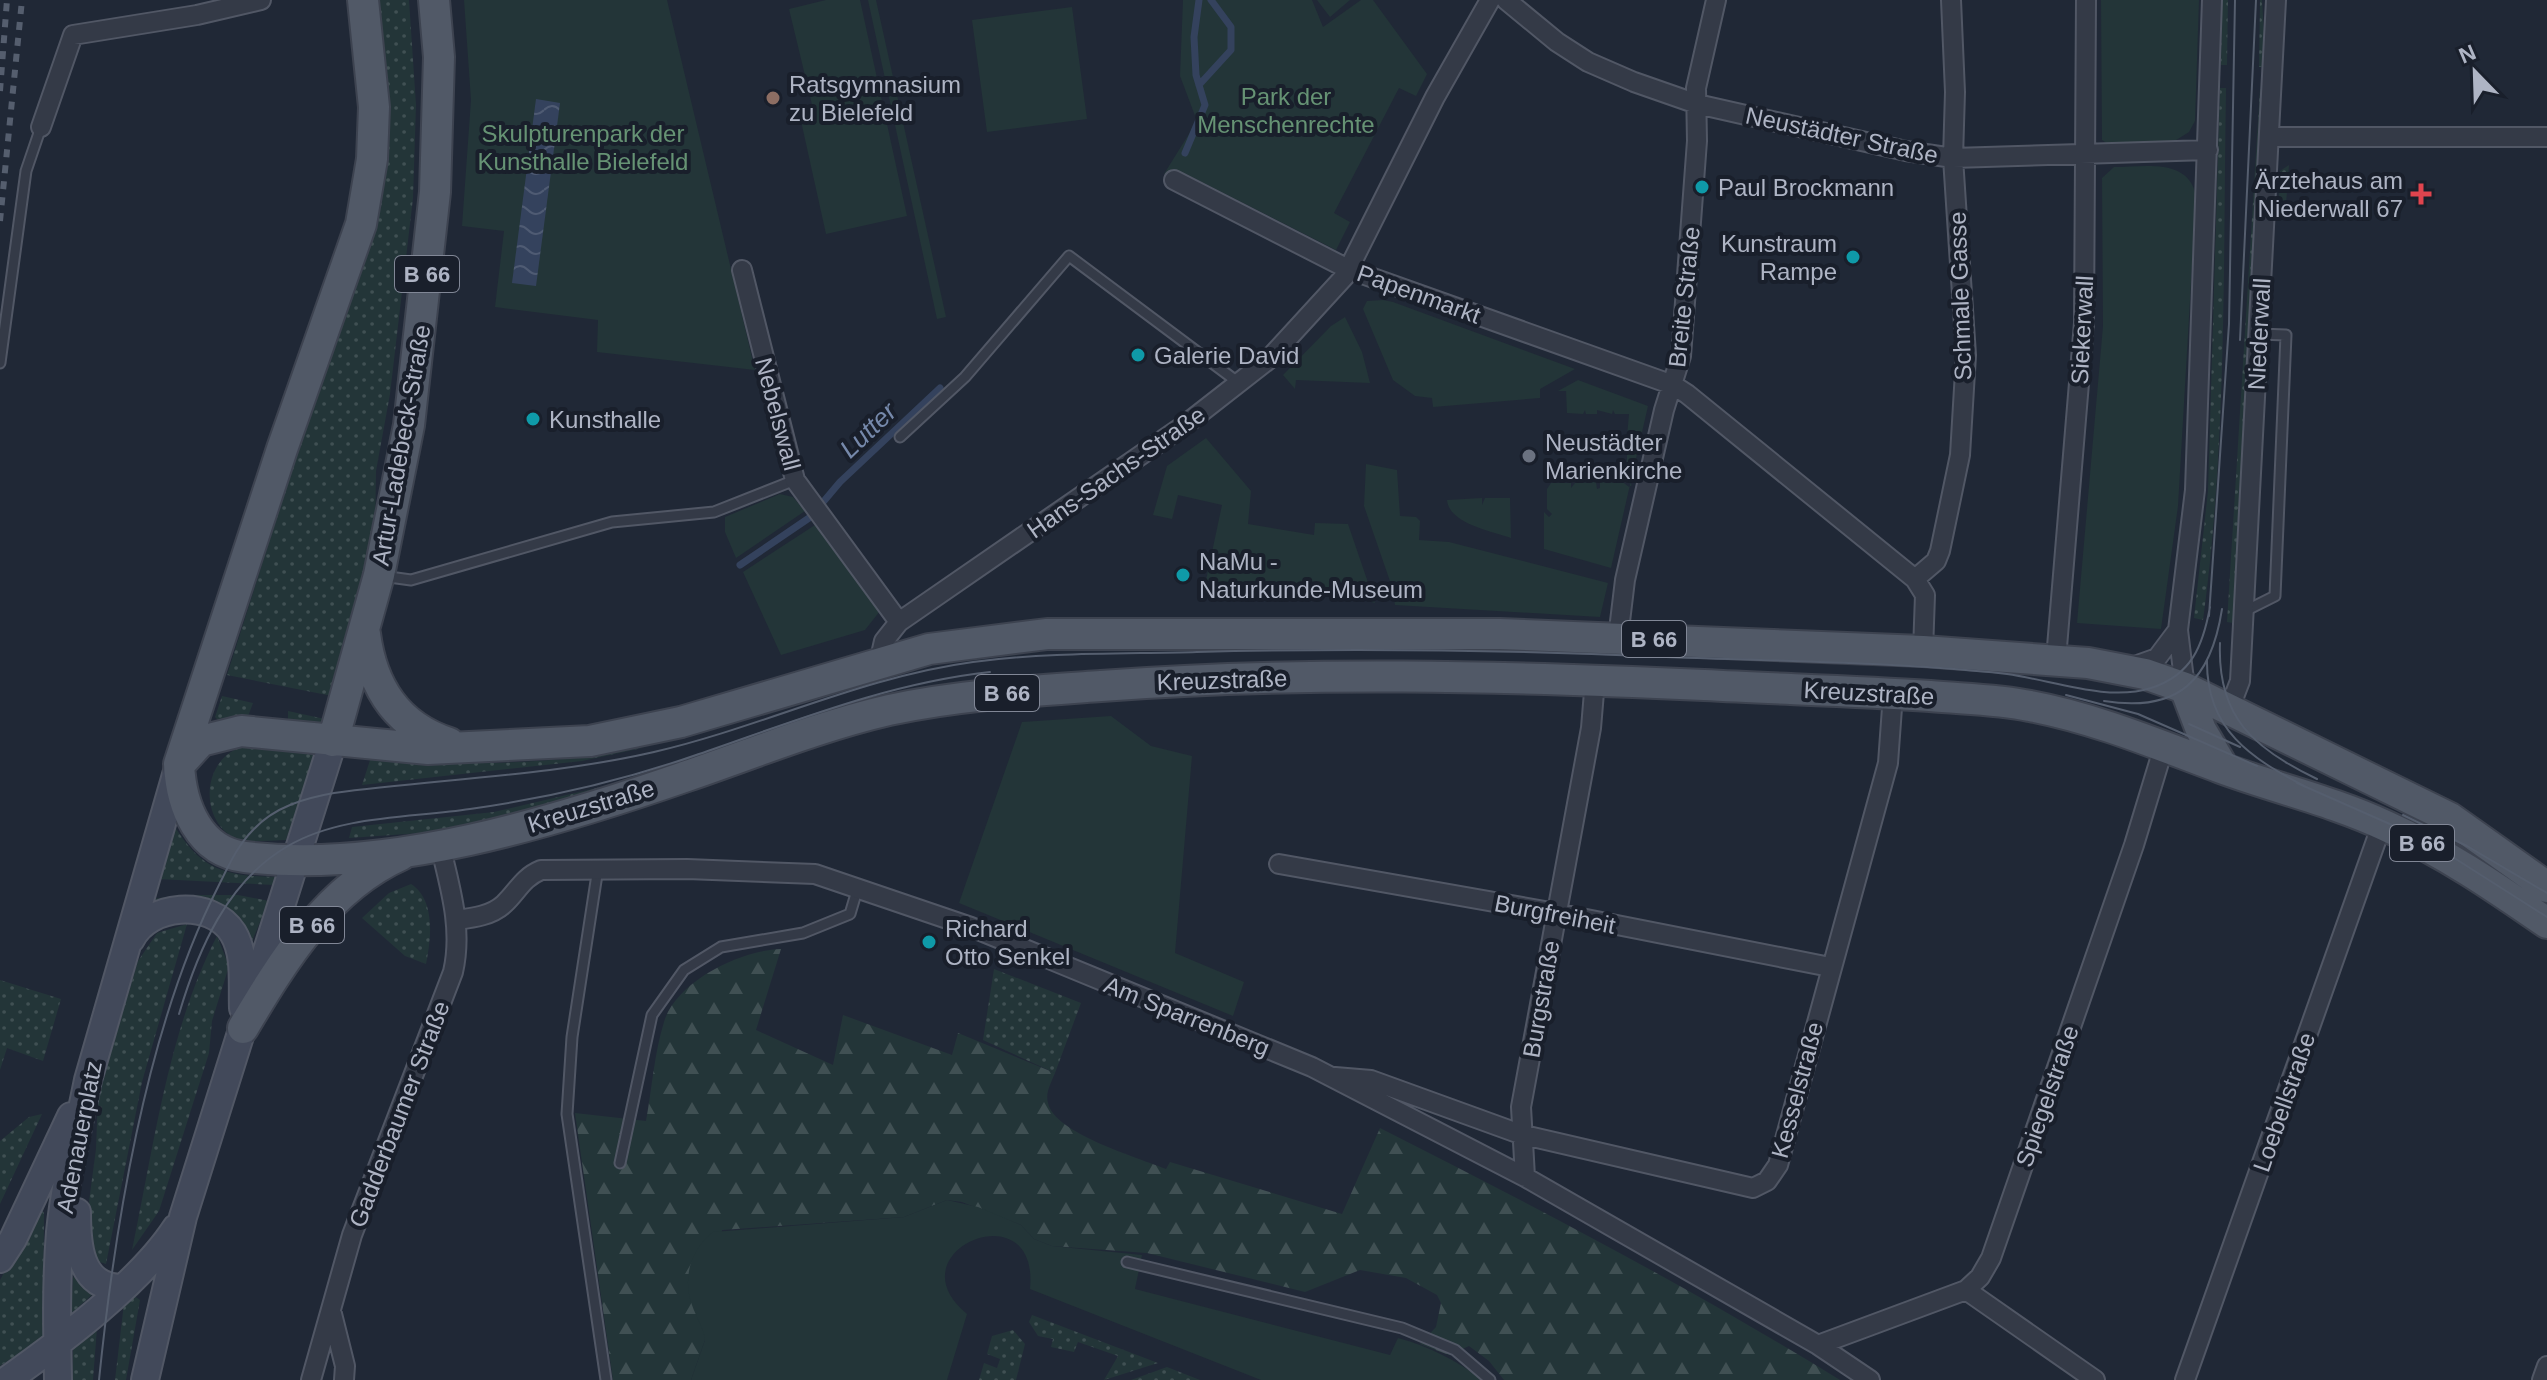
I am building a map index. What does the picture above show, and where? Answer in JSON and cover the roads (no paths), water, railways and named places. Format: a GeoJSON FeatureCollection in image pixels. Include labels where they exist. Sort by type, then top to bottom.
{"type":"FeatureCollection","features":[{"type":"Feature","properties":{"kind":"main road","name":"Adenauerplatz"},"geometry":{"type":"LineString","coordinates":[[57,1343],[60,1229],[88,1080],[179,764],[282,449],[361,224],[372,159],[374,107],[363,0]]}},
{"type":"Feature","properties":{"kind":"main road","name":"Artur-Ladebeck-Straße"},"geometry":{"type":"LineString","coordinates":[[333,741],[379,575],[409,425],[435,192],[439,57],[434,0]]}},
{"type":"Feature","properties":{"kind":"main road","name":"B 66"},"geometry":{"type":"LineString","coordinates":[[364,629],[373,672],[381,692],[401,717],[432,737],[475,749]]}},
{"type":"Feature","properties":{"kind":"main road","name":"Kreuzstraße"},"geometry":{"type":"LineString","coordinates":[[333,741],[428,749],[475,749],[549,746],[630,735],[952,644],[1047,634],[1386,632],[1618,638],[1923,651],[2056,659],[2118,668]]}},
{"type":"Feature","properties":{"kind":"main road","name":"B 66"},"geometry":{"type":"LineString","coordinates":[[2118,668],[2185,688],[2230,707],[2304,748],[2450,818],[2547,887]]}},
{"type":"Feature","properties":{"kind":"main road","name":"Kreuzstraße"},"geometry":{"type":"LineString","coordinates":[[296,858],[425,848],[607,802],[826,727],[920,704],[1024,691],[1222,679],[1414,675],[1893,694],[2029,705],[2164,746]]}},
{"type":"Feature","properties":{"kind":"main road"},"geometry":{"type":"LineString","coordinates":[[2185,688],[2201,730],[2224,769]]}},
{"type":"Feature","properties":{"kind":"main road"},"geometry":{"type":"LineString","coordinates":[[2164,746],[2185,688]]}},
{"type":"Feature","properties":{"kind":"main road"},"geometry":{"type":"LineString","coordinates":[[2164,746],[2201,730],[2230,707]]}},
{"type":"Feature","properties":{"kind":"main road"},"geometry":{"type":"LineString","coordinates":[[145,1380],[183,1217],[333,741],[261,732],[224,733],[201,741],[179,764]]}},
{"type":"Feature","properties":{"kind":"main road","name":"B 66"},"geometry":{"type":"LineString","coordinates":[[2164,746],[2382,824],[2454,861],[2547,923]]}},
{"type":"Feature","properties":{"kind":"main road","name":"Adenauerplatz"},"geometry":{"type":"LineString","coordinates":[[179,764],[180,789],[186,806],[202,835],[216,848],[246,857],[296,858]]}},
{"type":"Feature","properties":{"kind":"main road","name":"B 66"},"geometry":{"type":"LineString","coordinates":[[243,1028],[283,963],[322,914],[383,864],[425,848]]}},
{"type":"Feature","properties":{"kind":"main road"},"geometry":{"type":"LineString","coordinates":[[125,949],[135,931],[145,922],[169,911],[189,909],[218,919],[232,932],[239,949],[243,1028]]}},
{"type":"Feature","properties":{"kind":"main road"},"geometry":{"type":"LineString","coordinates":[[0,1259],[13,1239],[88,1080]]}},
{"type":"Feature","properties":{"kind":"main road"},"geometry":{"type":"LineString","coordinates":[[69,1177],[77,1208],[81,1259],[99,1281],[120,1288]]}},
{"type":"Feature","properties":{"kind":"main road"},"geometry":{"type":"LineString","coordinates":[[7,1380],[57,1343],[120,1288],[166,1243],[183,1217]]}},
{"type":"Feature","properties":{"kind":"main road"},"geometry":{"type":"LineString","coordinates":[[57,1343],[58,1380]]}},
{"type":"Feature","properties":{"kind":"street"},"geometry":{"type":"LineString","coordinates":[[41,127],[73,35],[197,15],[261,0]]}},
{"type":"Feature","properties":{"kind":"street","name":"Hans-Sachs-Straße"},"geometry":{"type":"LineString","coordinates":[[879,663],[884,641],[899,622],[1240,384],[1329,295],[1348,269],[1435,97],[1490,0]]}},
{"type":"Feature","properties":{"kind":"street","name":"Neustädter Straße"},"geometry":{"type":"LineString","coordinates":[[1506,0],[1557,42],[1588,62],[1697,104],[1906,151],[1953,158],[2208,150]]}},
{"type":"Feature","properties":{"kind":"street","name":"Breite Straße"},"geometry":{"type":"LineString","coordinates":[[1618,638],[1625,580],[1664,410],[1681,356],[1698,76],[1716,0]]}},
{"type":"Feature","properties":{"kind":"street","name":"Schmale Gasse"},"geometry":{"type":"LineString","coordinates":[[1915,579],[1936,561],[1940,551],[1960,455],[1966,355],[1953,158],[1951,0]]}},
{"type":"Feature","properties":{"kind":"street","name":"Siekerwall"},"geometry":{"type":"LineString","coordinates":[[2056,659],[2084,338],[2086,0]]}},
{"type":"Feature","properties":{"kind":"street"},"geometry":{"type":"LineString","coordinates":[[2185,688],[2178,630],[2195,490],[2212,0]]}},
{"type":"Feature","properties":{"kind":"street","name":"Niederwall"},"geometry":{"type":"LineString","coordinates":[[2230,707],[2238,692],[2240,668],[2276,0]]}},
{"type":"Feature","properties":{"kind":"street"},"geometry":{"type":"LineString","coordinates":[[2271,137],[2547,137]]}},
{"type":"Feature","properties":{"kind":"street","name":"Papenmarkt"},"geometry":{"type":"LineString","coordinates":[[1174,180],[1348,269],[1673,385],[1915,579]]}},
{"type":"Feature","properties":{"kind":"street","name":"Nebelswall"},"geometry":{"type":"LineString","coordinates":[[742,270],[795,480],[899,622]]}},
{"type":"Feature","properties":{"kind":"street"},"geometry":{"type":"LineString","coordinates":[[1915,579],[1925,595],[1923,651]]}},
{"type":"Feature","properties":{"kind":"street"},"geometry":{"type":"LineString","coordinates":[[2118,668],[2133,668],[2157,658],[2178,630]]}},
{"type":"Feature","properties":{"kind":"street","name":"Niederwall"},"geometry":{"type":"LineString","coordinates":[[2240,668],[2246,690],[2263,717],[2304,748]]}},
{"type":"Feature","properties":{"kind":"street","name":"Burgstraße"},"geometry":{"type":"LineString","coordinates":[[1525,1177],[1520,1134],[1521,1107],[1591,728],[1595,680]]}},
{"type":"Feature","properties":{"kind":"street","name":"Kesselstraße"},"geometry":{"type":"LineString","coordinates":[[1328,1077],[1371,1080],[1520,1134],[1753,1188],[1767,1181],[1778,1165],[1888,763],[1893,694]]}},
{"type":"Feature","properties":{"kind":"street","name":"Spiegelstraße"},"geometry":{"type":"LineString","coordinates":[[1966,1290],[1980,1277],[1991,1258],[2137,836],[2164,746]]}},
{"type":"Feature","properties":{"kind":"street","name":"Loebellstraße"},"geometry":{"type":"LineString","coordinates":[[2185,1380],[2382,824]]}},
{"type":"Feature","properties":{"kind":"street","name":"Gadderbaumer Straße"},"geometry":{"type":"LineString","coordinates":[[311,1380],[352,1235],[453,972],[458,950],[456,920],[425,848]]}},
{"type":"Feature","properties":{"kind":"street","name":"Burgfreiheit"},"geometry":{"type":"LineString","coordinates":[[1279,864],[1556,913],[1830,967]]}},
{"type":"Feature","properties":{"kind":"street","name":"Am Sparrenberg"},"geometry":{"type":"LineString","coordinates":[[456,920],[491,912],[505,903],[528,875],[541,870],[598,868],[815,874],[858,886],[1001,939],[1328,1077],[1525,1177],[1818,1345],[1870,1380]]}},
{"type":"Feature","properties":{"kind":"street"},"geometry":{"type":"LineString","coordinates":[[1818,1345],[1966,1290],[2095,1380]]}},
{"type":"Feature","properties":{"kind":"street"},"geometry":{"type":"LineString","coordinates":[[331,1311],[345,1366],[344,1380]]}},
{"type":"Feature","properties":{"kind":"street"},"geometry":{"type":"LineString","coordinates":[[2542,1380],[2547,1366]]}},
{"type":"Feature","properties":{"kind":"lane"},"geometry":{"type":"LineString","coordinates":[[0,363],[26,171],[41,127]]}},
{"type":"Feature","properties":{"kind":"lane"},"geometry":{"type":"LineString","coordinates":[[900,437],[965,377],[1069,256],[1240,384]]}},
{"type":"Feature","properties":{"kind":"lane"},"geometry":{"type":"LineString","coordinates":[[2243,612],[2275,596],[2286,335],[2259,334]]}},
{"type":"Feature","properties":{"kind":"lane"},"geometry":{"type":"LineString","coordinates":[[379,575],[411,580],[612,522],[699,515],[795,480]]}},
{"type":"Feature","properties":{"kind":"lane"},"geometry":{"type":"LineString","coordinates":[[598,868],[572,1037],[567,1114],[606,1380]]}},
{"type":"Feature","properties":{"kind":"lane"},"geometry":{"type":"LineString","coordinates":[[620,1163],[652,1015],[684,970],[721,947],[828,926],[850,914],[858,886]]}},
{"type":"Feature","properties":{"kind":"lane"},"geometry":{"type":"LineString","coordinates":[[1127,1262],[1402,1328],[1455,1350],[1490,1380]]}},
{"type":"Feature","properties":{"kind":"water"},"geometry":{"type":"Polygon","coordinates":[[[536,99],[560,103],[536,286],[512,283],[536,99]]]}},
{"type":"Feature","properties":{"kind":"waterway","name":"Lutter"},"geometry":{"type":"LineString","coordinates":[[1185,153],[1205,105],[1196,75],[1194,37],[1199,0]]}},
{"type":"Feature","properties":{"kind":"waterway","name":"Lutter"},"geometry":{"type":"LineString","coordinates":[[1199,85],[1231,50],[1231,27],[1211,0]]}},
{"type":"Feature","properties":{"kind":"waterway","name":"Lutter"},"geometry":{"type":"LineString","coordinates":[[824,501],[840,482],[940,388]]}},
{"type":"Feature","properties":{"kind":"waterway","name":"Lutter"},"geometry":{"type":"LineString","coordinates":[[740,565],[809,518]]}},
{"type":"Feature","properties":{"kind":"tram line"},"geometry":{"type":"LineString","coordinates":[[2209,616],[2229,324],[2235,0]]}},
{"type":"Feature","properties":{"kind":"tram line"},"geometry":{"type":"LineString","coordinates":[[2240,340],[2256,0]]}},
{"type":"Feature","properties":{"kind":"tram line"},"geometry":{"type":"LineString","coordinates":[[99,1380],[125,1192],[153,1064],[171,1001],[218,887],[247,836],[270,815],[301,801],[334,793],[535,772],[614,760],[694,742],[892,679],[973,662],[1029,656],[1432,650],[1836,662],[2007,674],[2098,691],[2134,692],[2165,682],[2186,667],[2204,634],[2210,607]]}},
{"type":"Feature","properties":{"kind":"tram line"},"geometry":{"type":"LineString","coordinates":[[2104,701],[2153,702],[2187,686],[2200,672],[2209,655],[2222,609]]}},
{"type":"Feature","properties":{"kind":"tram line"},"geometry":{"type":"LineString","coordinates":[[2220,643],[2225,691],[2244,728],[2275,756],[2317,779]]}},
{"type":"Feature","properties":{"kind":"tram line"},"geometry":{"type":"LineString","coordinates":[[2207,660],[2214,705],[2223,723],[2250,753],[2306,787]]}},
{"type":"Feature","properties":{"kind":"tram line"},"geometry":{"type":"LineString","coordinates":[[179,1014],[195,966],[232,898],[267,861],[309,836],[353,823],[499,805],[557,794],[643,772],[879,694],[952,677],[990,672]]}},
{"type":"Feature","properties":{"kind":"tram line"},"geometry":{"type":"LineString","coordinates":[[2066,695],[2138,714],[2257,766]]}},
{"type":"Feature","properties":{"kind":"tram line"},"geometry":{"type":"LineString","coordinates":[[2189,724],[2240,747]]}},
{"type":"Feature","properties":{"kind":"tram line"},"geometry":{"type":"LineString","coordinates":[[2297,783],[2426,840],[2547,917]]}},
{"type":"Feature","properties":{"kind":"tram line"},"geometry":{"type":"LineString","coordinates":[[2403,815],[2467,846],[2547,893]]}},
{"type":"Feature","properties":{"kind":"railway"},"geometry":{"type":"LineString","coordinates":[[0,91],[7,0]]}},
{"type":"Feature","properties":{"kind":"railway"},"geometry":{"type":"LineString","coordinates":[[0,221],[22,0]]}},
{"type":"Feature","properties":{"kind":"place","name":"Ratsgymnasium zu Bielefeld"},"geometry":{"type":"Point","coordinates":[773,98]}},
{"type":"Feature","properties":{"kind":"place","name":"Paul Brockmann"},"geometry":{"type":"Point","coordinates":[1702,187]}},
{"type":"Feature","properties":{"kind":"place","name":"Ärztehaus am Niederwall 67"},"geometry":{"type":"Point","coordinates":[2421,194]}},
{"type":"Feature","properties":{"kind":"place","name":"Kunstraum Rampe"},"geometry":{"type":"Point","coordinates":[1853,257]}},
{"type":"Feature","properties":{"kind":"place","name":"Galerie David"},"geometry":{"type":"Point","coordinates":[1138,355]}},
{"type":"Feature","properties":{"kind":"place","name":"Kunsthalle"},"geometry":{"type":"Point","coordinates":[533,419]}},
{"type":"Feature","properties":{"kind":"place","name":"Neustädter Marienkirche"},"geometry":{"type":"Point","coordinates":[1529,456]}},
{"type":"Feature","properties":{"kind":"place","name":"NaMu - Naturkunde-Museum"},"geometry":{"type":"Point","coordinates":[1183,575]}},
{"type":"Feature","properties":{"kind":"place","name":"Richard Otto Senkel"},"geometry":{"type":"Point","coordinates":[929,942]}},
{"type":"Feature","properties":{"kind":"park label","name":"Park der Menschenrechte"},"geometry":{"type":"Point","coordinates":[1286,110]}},
{"type":"Feature","properties":{"kind":"park label","name":"Skulpturenpark der Kunsthalle Bielefeld"},"geometry":{"type":"Point","coordinates":[583,147]}}]}
